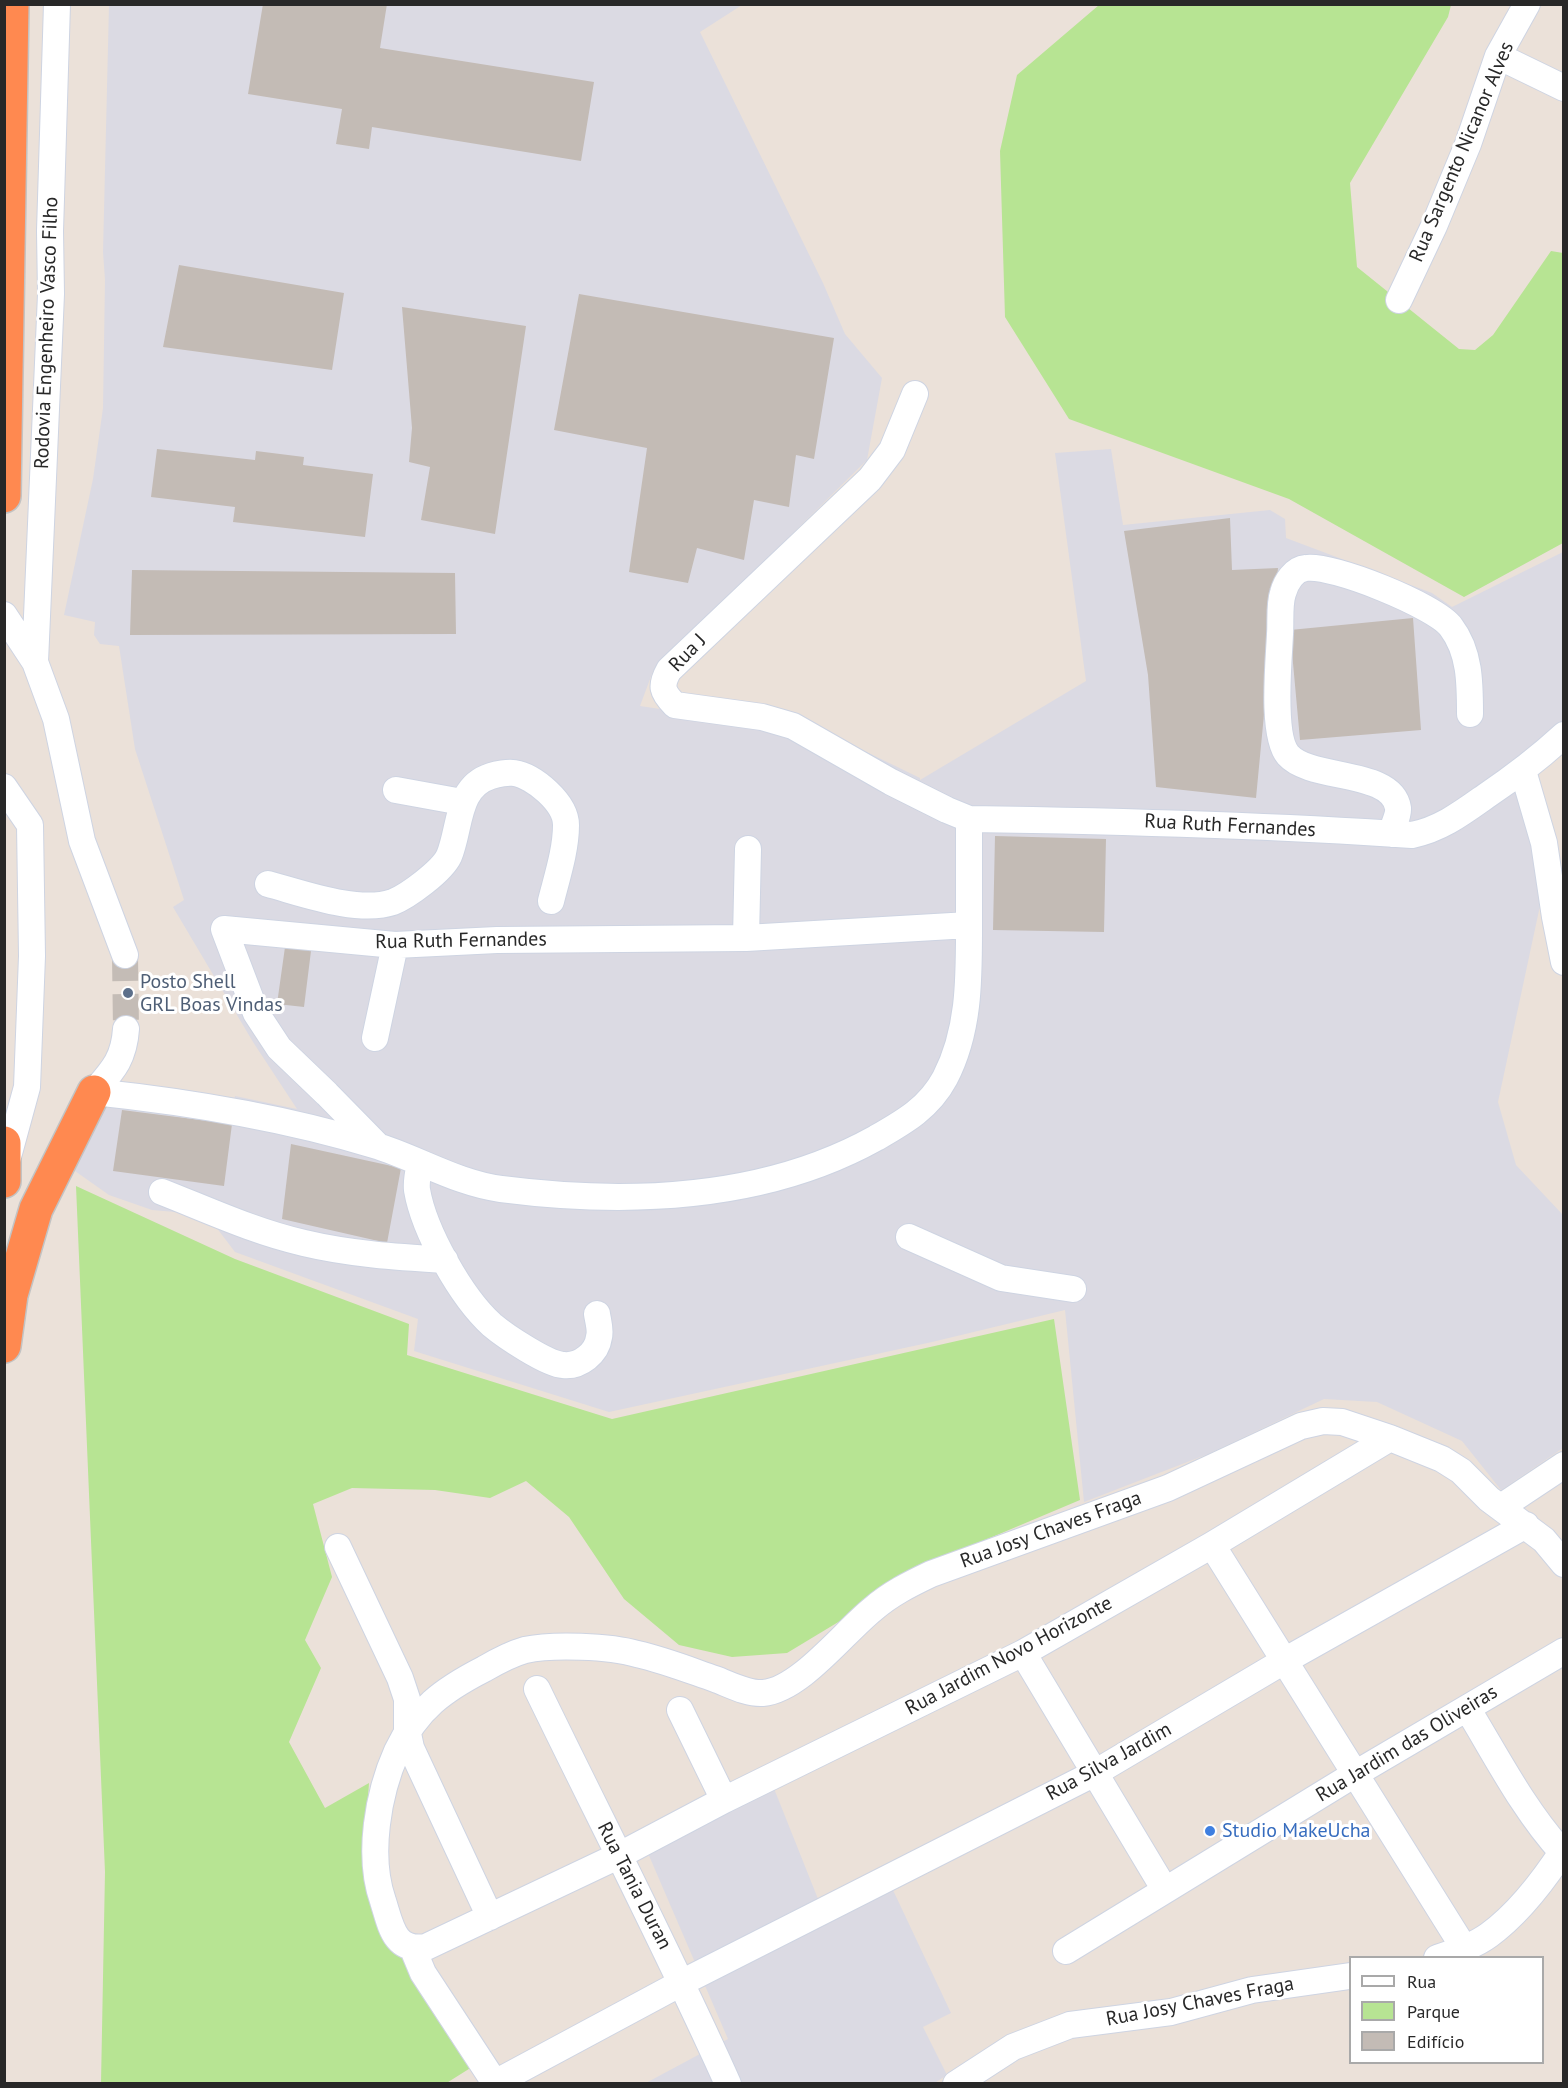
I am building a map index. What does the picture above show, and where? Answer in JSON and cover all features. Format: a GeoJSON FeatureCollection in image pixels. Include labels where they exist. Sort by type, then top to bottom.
{"type":"FeatureCollection","features":[{"type":"Feature","properties":{"kind":"highway","name":"Rodovia Engenheiro Vasco Filho"},"geometry":{"type":"LineString","coordinates":[[4,496],[12,4]]}},
{"type":"Feature","properties":{"kind":"highway"},"geometry":{"type":"LineString","coordinates":[[4,1346],[11,1295],[36,1209],[94,1092]]}},
{"type":"Feature","properties":{"kind":"highway"},"geometry":{"type":"LineString","coordinates":[[4,1143],[4,1181]]}},
{"type":"Feature","properties":{"kind":"street","name":"Rodovia Engenheiro Vasco Filho"},"geometry":{"type":"LineString","coordinates":[[35,662],[51,294],[50,231],[57,4]]}},
{"type":"Feature","properties":{"kind":"street","name":"Rua Sargento Nicanor Alves"},"geometry":{"type":"LineString","coordinates":[[1399,300],[1434,226],[1468,144],[1498,56],[1527,4]]}},
{"type":"Feature","properties":{"kind":"street"},"geometry":{"type":"LineString","coordinates":[[1498,56],[1563,88]]}},
{"type":"Feature","properties":{"kind":"street","name":"Rua J"},"geometry":{"type":"LineString","coordinates":[[915,394],[892,450],[870,478],[669,670],[663,682],[664,691],[675,705],[762,717],[793,726],[891,782],[969,819]]}},
{"type":"Feature","properties":{"kind":"street"},"geometry":{"type":"LineString","coordinates":[[1391,834],[1398,809],[1394,797],[1383,788],[1357,778],[1328,773],[1302,765],[1287,754],[1281,734],[1277,689],[1282,594],[1289,579],[1298,570],[1307,567],[1336,571],[1382,588],[1432,612],[1449,624],[1459,637],[1465,655],[1470,679],[1470,714]]}},
{"type":"Feature","properties":{"kind":"street"},"geometry":{"type":"LineString","coordinates":[[4,615],[35,662],[56,719],[82,841],[125,956]]}},
{"type":"Feature","properties":{"kind":"street","name":"Rua Ruth Fernandes"},"geometry":{"type":"LineString","coordinates":[[94,1092],[179,1101],[261,1116],[377,1146],[464,1180],[498,1189],[637,1198],[758,1183],[855,1150],[923,1109],[944,1079],[961,1039],[969,991],[969,819],[1131,821],[1412,835],[1430,832],[1450,821],[1523,771],[1563,735]]}},
{"type":"Feature","properties":{"kind":"street"},"geometry":{"type":"LineString","coordinates":[[1523,771],[1544,843],[1563,962]]}},
{"type":"Feature","properties":{"kind":"street"},"geometry":{"type":"LineString","coordinates":[[267,884],[365,906],[392,902],[421,886],[448,858],[457,830],[462,802],[472,787],[490,776],[513,772],[538,783],[555,800],[566,822],[562,853],[551,901]]}},
{"type":"Feature","properties":{"kind":"street"},"geometry":{"type":"LineString","coordinates":[[4,787],[30,825],[32,956],[27,1087],[5,1170]]}},
{"type":"Feature","properties":{"kind":"street"},"geometry":{"type":"LineString","coordinates":[[396,790],[462,802]]}},
{"type":"Feature","properties":{"kind":"street"},"geometry":{"type":"LineString","coordinates":[[746,938],[748,849]]}},
{"type":"Feature","properties":{"kind":"street","name":"Rua Ruth Fernandes"},"geometry":{"type":"LineString","coordinates":[[377,1146],[279,1048],[256,1013],[224,929],[395,945],[497,940],[746,938],[969,925]]}},
{"type":"Feature","properties":{"kind":"street"},"geometry":{"type":"LineString","coordinates":[[375,1038],[395,945]]}},
{"type":"Feature","properties":{"kind":"street"},"geometry":{"type":"LineString","coordinates":[[94,1092],[117,1065],[125,1047],[126,1029]]}},
{"type":"Feature","properties":{"kind":"street"},"geometry":{"type":"LineString","coordinates":[[420,1163],[417,1188],[423,1213],[445,1260],[469,1300],[493,1325],[532,1352],[563,1365],[578,1363],[593,1353],[600,1336],[597,1314]]}},
{"type":"Feature","properties":{"kind":"street"},"geometry":{"type":"LineString","coordinates":[[162,1192],[241,1223],[302,1243],[364,1255],[445,1260]]}},
{"type":"Feature","properties":{"kind":"street"},"geometry":{"type":"LineString","coordinates":[[909,1237],[1000,1278],[1073,1289]]}},
{"type":"Feature","properties":{"kind":"street","name":"Rua Josy Chaves Fraga"},"geometry":{"type":"LineString","coordinates":[[407,1729],[433,1700],[460,1681],[524,1650],[565,1646],[635,1653],[742,1689],[762,1693],[778,1689],[801,1676],[870,1610],[888,1596],[931,1574],[1168,1488],[1301,1426],[1323,1421],[1342,1422],[1442,1459],[1461,1471],[1489,1498],[1544,1540],[1563,1564]]}},
{"type":"Feature","properties":{"kind":"street","name":"Rua Jardim Novo Horizonte"},"geometry":{"type":"LineString","coordinates":[[413,1949],[426,1947],[618,1856],[724,1800],[1023,1653],[1212,1545],[1390,1438]]}},
{"type":"Feature","properties":{"kind":"street"},"geometry":{"type":"LineString","coordinates":[[1501,1507],[1563,1465]]}},
{"type":"Feature","properties":{"kind":"street","name":"Rua Silva Jardim"},"geometry":{"type":"LineString","coordinates":[[495,2083],[683,1982],[1094,1774],[1284,1661],[1526,1525]]}},
{"type":"Feature","properties":{"kind":"street"},"geometry":{"type":"LineString","coordinates":[[1212,1545],[1464,1948]]}},
{"type":"Feature","properties":{"kind":"street"},"geometry":{"type":"LineString","coordinates":[[338,1547],[400,1678],[407,1699],[407,1729],[411,1748],[490,1917]]}},
{"type":"Feature","properties":{"kind":"street","name":"Rua Jardim das Oliveiras"},"geometry":{"type":"LineString","coordinates":[[1066,1951],[1355,1774],[1563,1651]]}},
{"type":"Feature","properties":{"kind":"street"},"geometry":{"type":"LineString","coordinates":[[1023,1653],[1165,1890]]}},
{"type":"Feature","properties":{"kind":"street","name":"Rua Tania Duran"},"geometry":{"type":"LineString","coordinates":[[537,1689],[618,1856],[683,1982],[728,2084]]}},
{"type":"Feature","properties":{"kind":"street"},"geometry":{"type":"LineString","coordinates":[[1442,1956],[1488,1935],[1516,1910],[1563,1851],[1544,1832],[1527,1807],[1467,1708]]}},
{"type":"Feature","properties":{"kind":"street"},"geometry":{"type":"LineString","coordinates":[[680,1710],[724,1800]]}},
{"type":"Feature","properties":{"kind":"street"},"geometry":{"type":"LineString","coordinates":[[407,1729],[383,1789],[377,1824],[376,1864],[379,1891],[396,1935],[403,1945],[413,1949],[423,1973],[495,2083]]}},
{"type":"Feature","properties":{"kind":"street","name":"Rua Josy Chaves Fraga"},"geometry":{"type":"LineString","coordinates":[[956,2084],[1013,2047],[1070,2025],[1171,2012],[1252,1990],[1349,1976]]}},
{"type":"Feature","properties":{"kind":"shaded area"},"geometry":{"type":"Polygon","coordinates":[[[109,5],[742,5],[700,32],[823,283],[845,334],[882,378],[867,460],[653,671],[640,706],[761,724],[842,740],[920,780],[1086,681],[1055,453],[1111,449],[1123,525],[1270,510],[1285,519],[1286,538],[1432,593],[1452,607],[1563,552],[1563,747],[1522,785],[1544,887],[1498,1102],[1516,1165],[1563,1215],[1563,1448],[1501,1490],[1462,1441],[1377,1402],[1324,1399],[1208,1454],[1084,1502],[1065,1310],[932,1342],[609,1412],[414,1351],[418,1319],[235,1252],[216,1227],[187,1213],[152,1210],[109,1195],[75,1171],[98,1102],[230,1118],[235,1096],[297,1109],[253,1042],[173,907],[184,900],[135,749],[119,646],[100,644],[94,635],[95,622],[64,615],[93,479],[103,408],[105,280],[103,252],[109,5]]]}},
{"type":"Feature","properties":{"kind":"shaded area"},"geometry":{"type":"Polygon","coordinates":[[[773,1786],[826,1919],[892,1888],[951,2013],[923,2027],[947,2075],[933,2084],[644,2084],[728,2039],[647,1851],[773,1786]]]}},
{"type":"Feature","properties":{"kind":"green space"},"geometry":{"type":"Polygon","coordinates":[[[1099,5],[1451,5],[1448,17],[1350,183],[1357,267],[1459,349],[1475,350],[1493,335],[1551,251],[1563,253],[1563,543],[1464,597],[1289,499],[1069,419],[1005,317],[1000,151],[1017,75],[1099,5]]]}},
{"type":"Feature","properties":{"kind":"green space"},"geometry":{"type":"Polygon","coordinates":[[[76,1186],[235,1259],[409,1324],[407,1355],[612,1419],[1054,1319],[1080,1500],[895,1578],[840,1621],[787,1653],[732,1657],[679,1645],[624,1599],[569,1517],[526,1481],[490,1498],[435,1490],[352,1488],[313,1504],[332,1577],[305,1640],[321,1668],[289,1742],[325,1808],[369,1783],[363,1870],[372,1911],[472,2067],[445,2084],[101,2083],[105,1872],[76,1186]]]}},
{"type":"Feature","properties":{"kind":"building"},"geometry":{"type":"Polygon","coordinates":[[[263,4],[387,4],[380,48],[594,82],[581,161],[372,127],[369,149],[336,144],[342,109],[248,94],[263,4]]]}},
{"type":"Feature","properties":{"kind":"building"},"geometry":{"type":"Polygon","coordinates":[[[179,265],[344,293],[332,370],[163,347],[179,265]]]}},
{"type":"Feature","properties":{"kind":"building"},"geometry":{"type":"Polygon","coordinates":[[[579,294],[834,338],[814,459],[796,455],[789,507],[754,500],[744,560],[697,548],[688,583],[629,572],[647,448],[554,430],[579,294]]]}},
{"type":"Feature","properties":{"kind":"building"},"geometry":{"type":"Polygon","coordinates":[[[402,307],[526,326],[495,534],[421,520],[430,467],[409,462],[412,428],[402,307]]]}},
{"type":"Feature","properties":{"kind":"building"},"geometry":{"type":"Polygon","coordinates":[[[157,449],[255,460],[256,451],[304,457],[303,465],[373,474],[365,537],[233,522],[235,507],[151,497],[157,449]]]}},
{"type":"Feature","properties":{"kind":"building"},"geometry":{"type":"Polygon","coordinates":[[[1230,518],[1232,570],[1278,568],[1256,798],[1156,787],[1148,675],[1124,531],[1230,518]]]}},
{"type":"Feature","properties":{"kind":"building"},"geometry":{"type":"Polygon","coordinates":[[[132,570],[455,573],[456,634],[130,635],[132,570]]]}},
{"type":"Feature","properties":{"kind":"building"},"geometry":{"type":"Polygon","coordinates":[[[1413,618],[1421,730],[1300,740],[1290,630],[1413,618]]]}},
{"type":"Feature","properties":{"kind":"building"},"geometry":{"type":"Polygon","coordinates":[[[995,836],[1106,839],[1104,932],[993,930],[995,836]]]}},
{"type":"Feature","properties":{"kind":"building"},"geometry":{"type":"Polygon","coordinates":[[[286,940],[312,943],[304,1007],[277,1004],[286,940]]]}},
{"type":"Feature","properties":{"kind":"building"},"geometry":{"type":"Polygon","coordinates":[[[122,1110],[232,1124],[224,1186],[113,1171],[122,1110]]]}},
{"type":"Feature","properties":{"kind":"building"},"geometry":{"type":"Polygon","coordinates":[[[291,1144],[401,1168],[387,1243],[282,1219],[291,1144]]]}},
{"type":"Feature","properties":{"kind":"tunnel"},"geometry":{"type":"LineString","coordinates":[[125,955],[126,1029]]}},
{"type":"Feature","properties":{"kind":"place","name":"Posto Shell GRL Boas Vindas"},"geometry":{"type":"Point","coordinates":[128,993]}},
{"type":"Feature","properties":{"kind":"place","name":"Studio MakeUcha"},"geometry":{"type":"Point","coordinates":[1210,1831]}}]}
